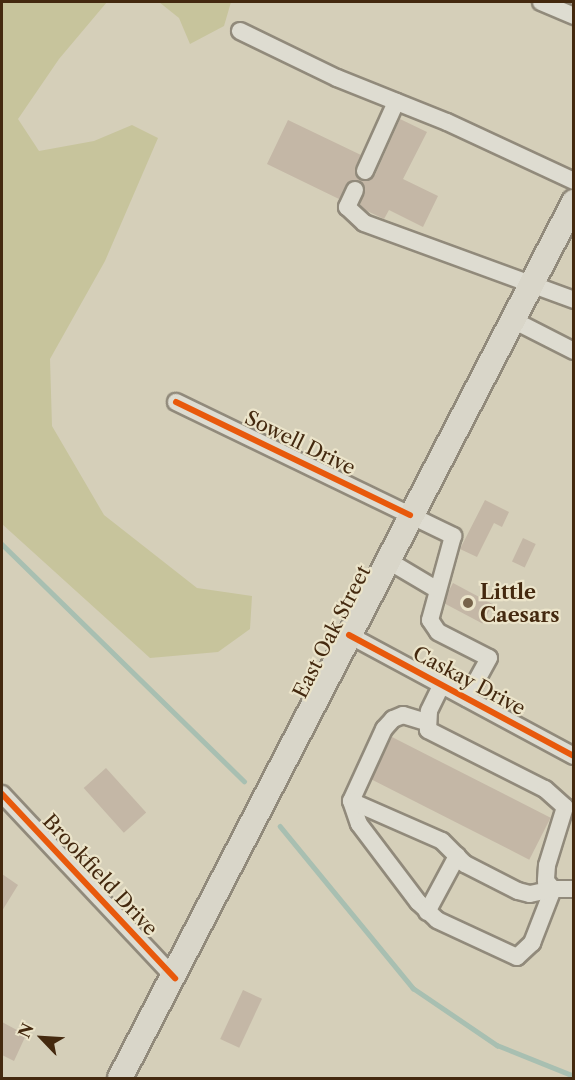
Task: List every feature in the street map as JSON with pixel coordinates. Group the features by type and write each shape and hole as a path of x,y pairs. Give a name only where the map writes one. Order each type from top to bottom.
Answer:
{"highway":[{"name":"East Oak Street","path":"120,1078 175,978 410,514 573,202"}],"street":[{"path":"540,2 573,16"},
{"path":"240,31 337,78 573,181"},
{"path":"364,171 396,102"},
{"path":"355,190 347,207 364,223 573,300"},
{"path":"513,320 573,351"},
{"name":"Sowell Drive","path":"176,402 453,536 436,589"},
{"path":"387,560 436,589 430,620 438,632 489,658 467,698"},
{"name":"Caskay Drive","path":"349,635 573,756"},
{"path":"426,722 442,684"},
{"path":"403,715 426,722 434,734 559,798 565,807 564,821 547,865 546,881 553,889 532,943 517,957 427,912 359,824 351,801 364,768 393,719 403,715"},
{"name":"Brookfield Drive","path":"2,794 175,978"},
{"path":"351,801 442,841 457,856 518,891 530,894 553,889 573,889"},
{"path":"427,912 457,856"}],"shaded area":[{"path":"2,2 107,2 59,59 18,119 39,151 94,141 132,125 158,138 105,261 50,359 52,426 104,515 197,588 252,596 250,629 218,652 150,658 2,524"},
{"path":"159,2 231,2 224,26 190,44 179,18"}],"building":[{"path":"400,119 427,132 403,179 438,196 423,227 389,210 384,219 365,210 360,205 365,189 359,180 349,182 339,199 267,164 288,120 361,155 355,173 367,181 375,175"},
{"path":"485,500 509,512 502,527 494,523 477,557 460,549"},
{"path":"523,538 536,544 525,567 512,562"},
{"name":"Little Caesars","path":"453,583 493,604 482,624 443,602"},
{"path":"392,737 551,818 529,860 371,779"},
{"path":"106,768 146,813 124,833 84,788"},
{"path":"2,874 18,885 2,911"},
{"path":"243,990 262,999 239,1048 220,1039"},
{"path":"2,1022 26,1035 14,1061 2,1055"}],"waterway":[{"path":"2,544 244,781"},
{"path":"280,826 413,988 497,1045 574,1076"}],"cycle path":[{"path":"176,402 410,515"},
{"path":"349,635 574,756"},
{"path":"2,794 175,978"}],"place":[{"name":"Little Caesars","path":"468,603"}]}
